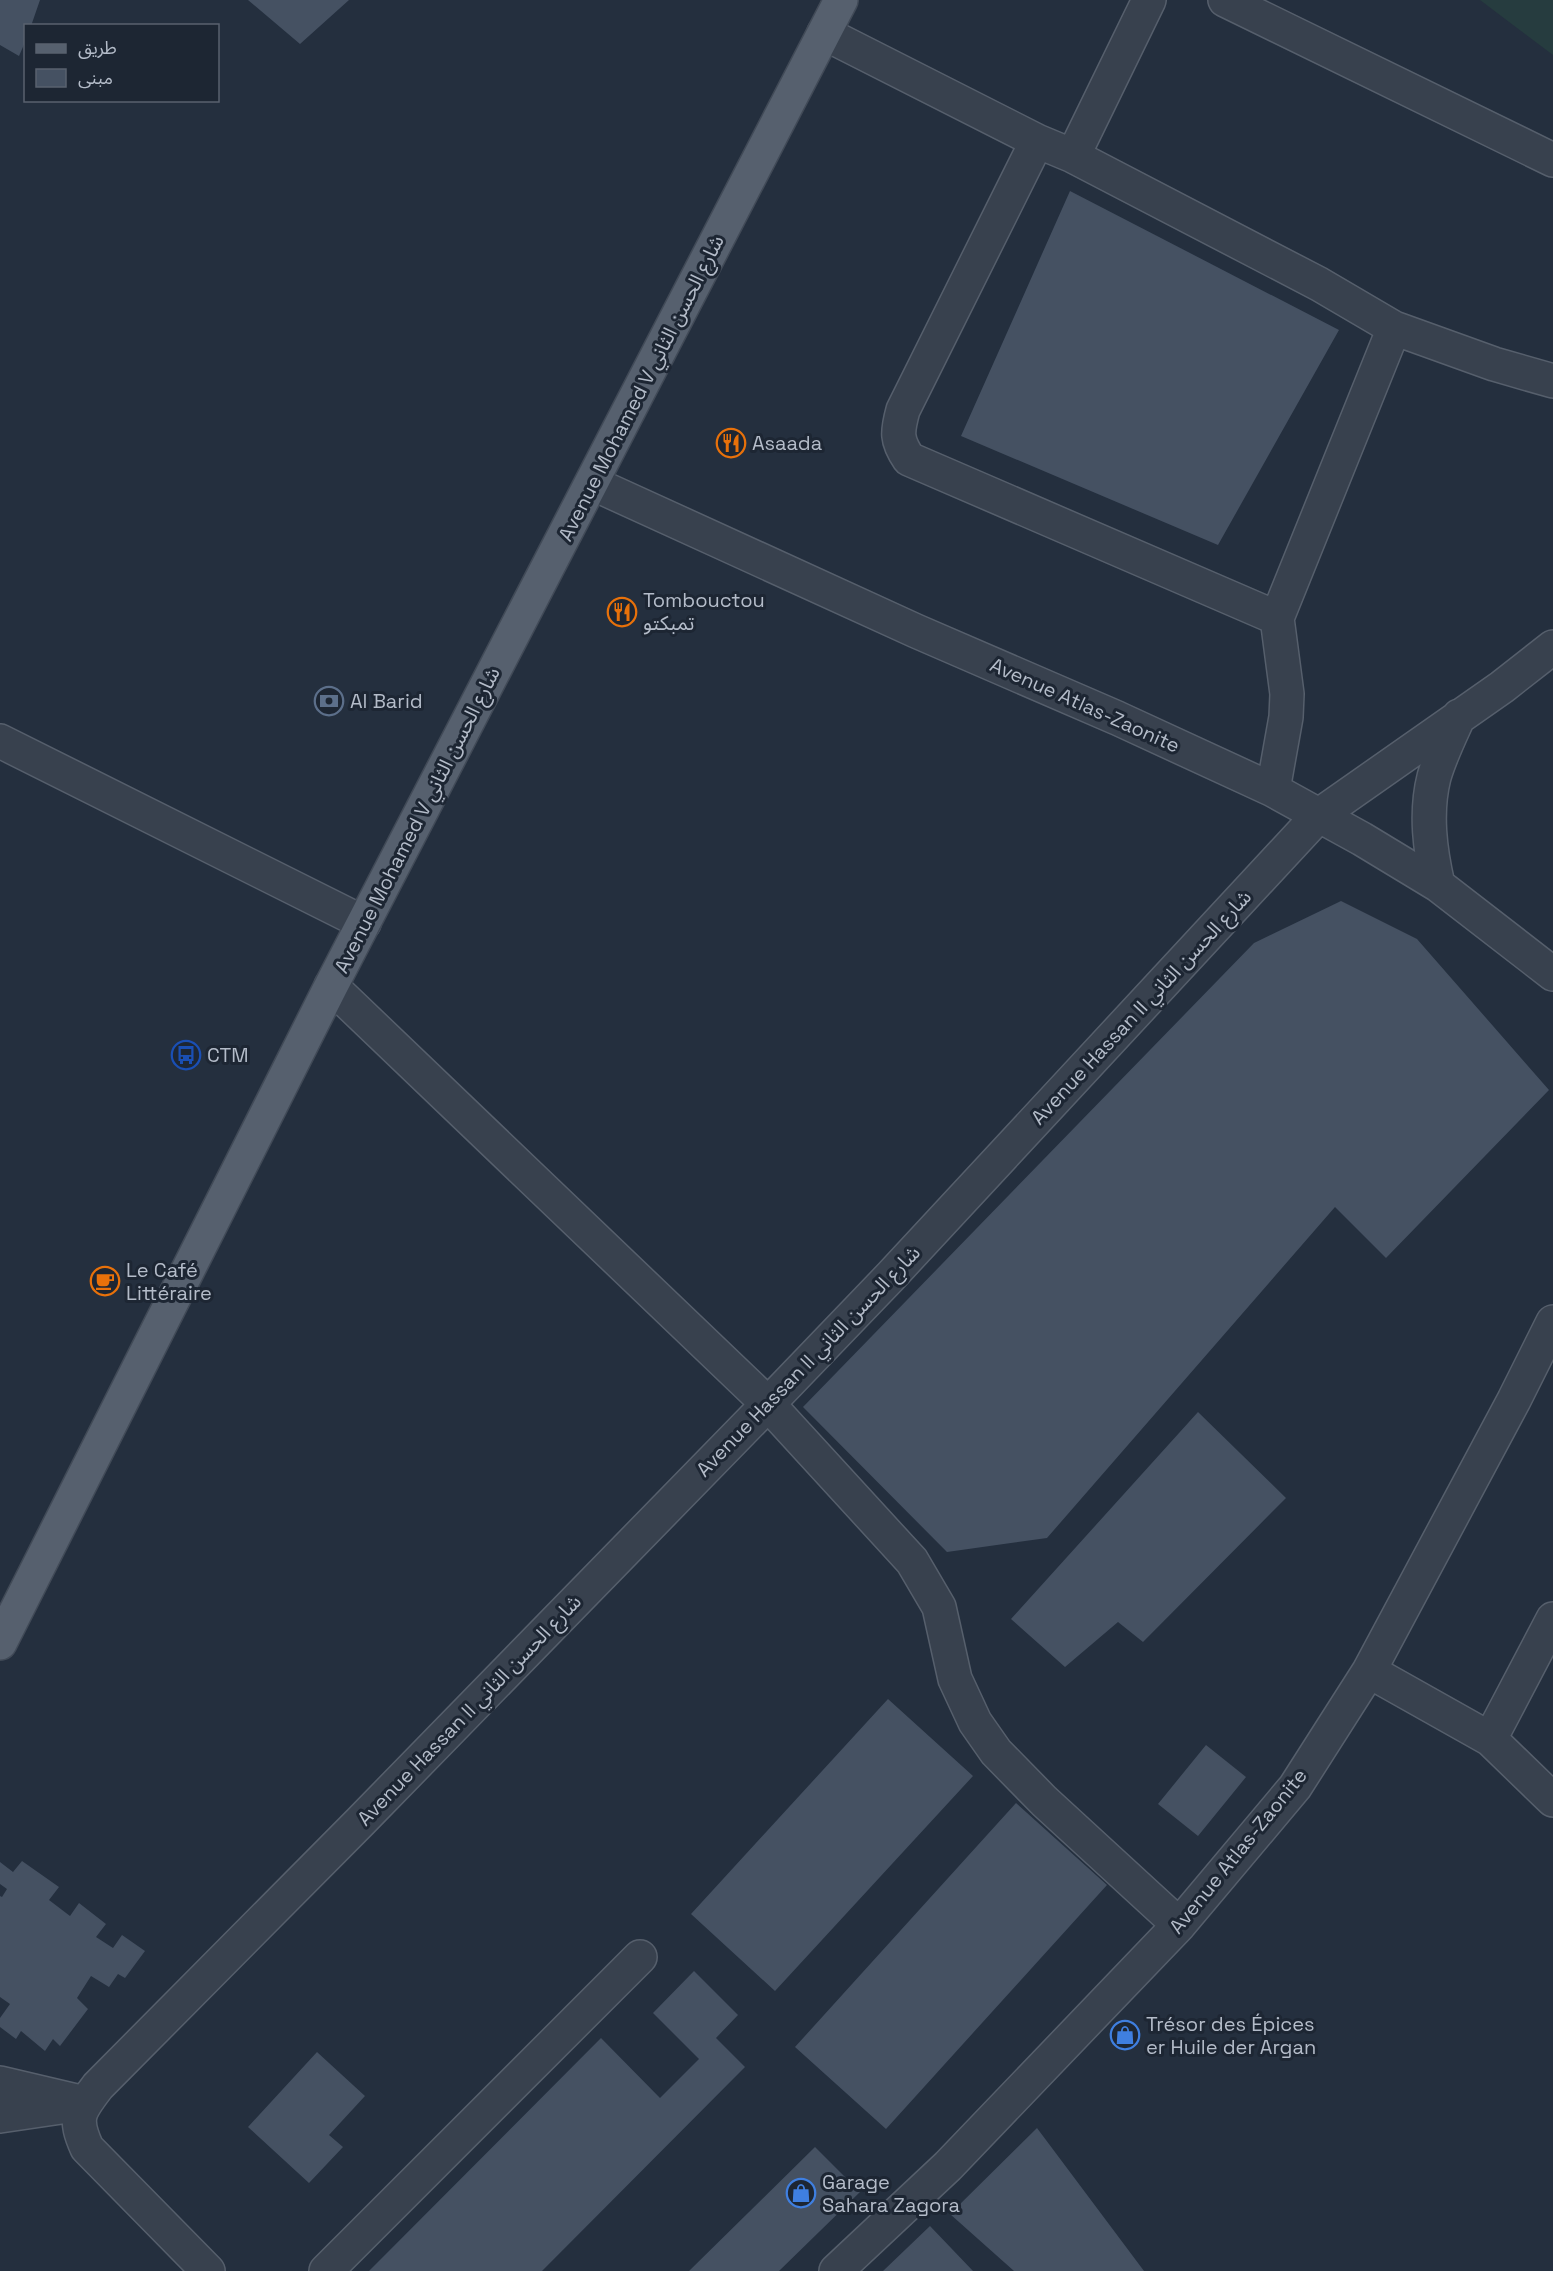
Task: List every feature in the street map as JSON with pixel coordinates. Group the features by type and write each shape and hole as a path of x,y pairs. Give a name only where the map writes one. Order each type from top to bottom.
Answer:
{"main road":[{"name":"Avenue Mohamed V شارع الحسن الثاني","path":"0,1643 331,986 841,0"}],"street":[{"path":"1072,156 1149,0"},
{"path":"1225,0 1553,160"},
{"path":"824,33 1037,141 1072,156 1319,284 1394,328 1494,364 1553,381"},
{"path":"1037,141 903,410 898,444 909,459 1277,618"},
{"path":"1273,790 1286,717 1287,694 1277,618 1394,328"},
{"name":"Avenue Atlas-Zaonite","path":"592,483 1273,790 1362,839 1438,885 1553,974"},
{"name":"Avenue Hassan II شارع الحسن الثاني","path":"85,2103 98,2086 360,1822 891,1276 1318,816 1553,647"},
{"path":"1438,885 1430,852 1430,812 1434,778 1459,716"},
{"path":"0,741 364,923"},
{"path":"331,986 768,1404 912,1561 939,1607 955,1679 975,1722 996,1752 1044,1801 1179,1925"},
{"name":"Avenue Atlas-Zaonite","path":"836,2271 948,2166 1179,1925 1295,1787 1369,1671 1515,1400 1553,1322"},
{"path":"1490,1739 1553,1619"},
{"path":"1369,1671 1490,1739 1553,1800"},
{"path":"327,2271 640,1957"},
{"path":"0,2083 85,2103"},
{"path":"0,2116 85,2103"},
{"path":"85,2103 79,2117 79,2131 87,2148 207,2271"}],"green space":[{"path":"1480,0 1553,0 1553,55"}],"building":[{"path":"0,0 40,0 32,24 24,24 24,45 19,56 0,45"},
{"path":"248,0 349,0 300,44"},
{"path":"1070,191 1339,330 1218,545 961,436"},
{"path":"1341,901 1417,939 1549,1090 1386,1258 1335,1207 1047,1538 947,1552 803,1407 1254,943"},
{"path":"1198,1412 1286,1498 1143,1642 1118,1622 1065,1667 1011,1619"},
{"path":"888,1699 973,1776 775,1991 691,1914"},
{"path":"1206,1745 1246,1777 1198,1836 1158,1804"},
{"path":"1016,1803 1107,1885 886,2129 795,2047"},
{"path":"22,1861 59,1887 49,1900 70,1916 79,1903 106,1924 96,1937 113,1948 122,1935 145,1951 125,1978 118,1974 109,1987 91,1976 77,1998 88,2009 60,2046 53,2039 45,2051 21,2031 16,2039 0,2027 0,2018 10,2004 0,1997 0,1896 2,1897 7,1889 0,1884 0,1862 13,1872"},
{"path":"694,1971 738,2015 716,2038 745,2067 542,2271 369,2271 601,2038 660,2098 699,2059 653,2013"},
{"path":"317,2052 365,2096 329,2135 343,2147 309,2183 248,2127"},
{"path":"1037,2128 1144,2271 1014,2271 950,2214"},
{"path":"815,2147 860,2192 779,2271 689,2271"},
{"path":"930,2226 973,2271 883,2271"}],"place":[{"name":"Asaada","path":"731,443"},
{"name":"Tombouctou تمبكتو","path":"622,612"},
{"name":"Al Barid","path":"329,701"},
{"name":"CTM","path":"186,1055"},
{"name":"Le Café Littéraire","path":"105,1281"},
{"name":"Trésor des Épices er Huile der Argan","path":"1125,2035"},
{"name":"Garage Sahara Zagora","path":"801,2193"}]}
